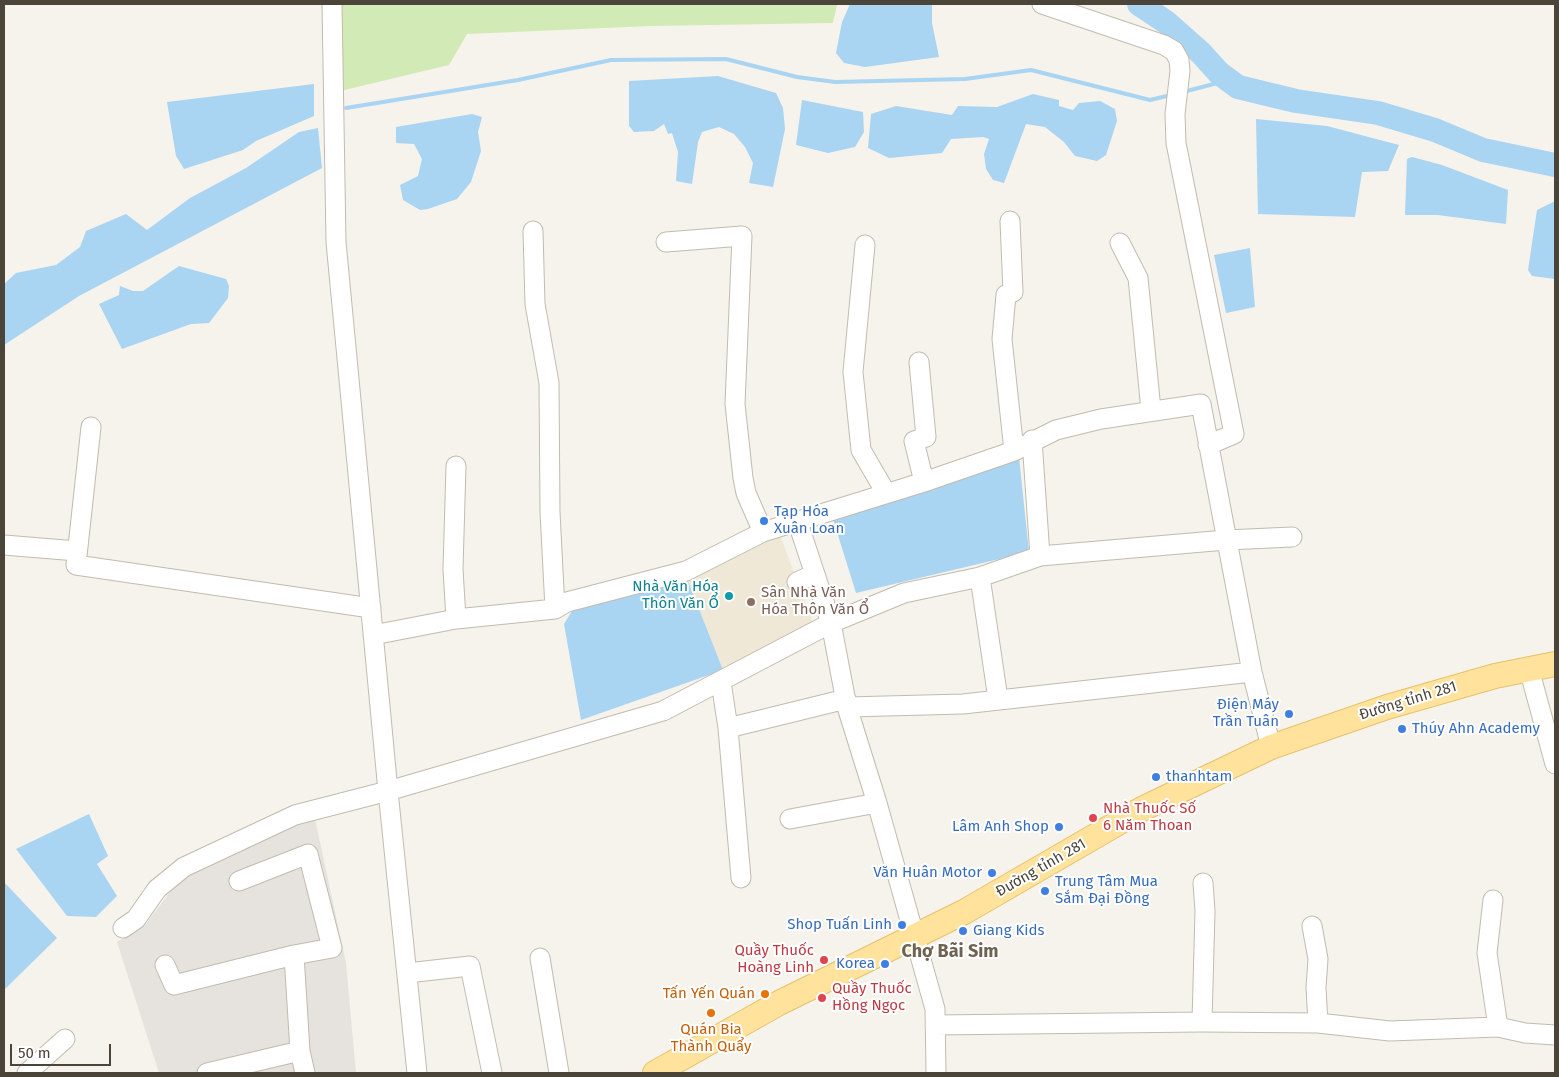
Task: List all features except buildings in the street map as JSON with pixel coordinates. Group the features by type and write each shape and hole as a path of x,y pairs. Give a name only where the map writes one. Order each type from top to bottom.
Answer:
{"main road":[{"name":"Đường tỉnh 281","path":"655,1073 779,1003 995,895 1142,809 1271,747 1387,707 1495,676 1555,664"}],"street":[{"path":"332,4 336,242 388,791 418,1073"},
{"path":"1042,4 1164,45 1174,51 1179,60 1180,70 1175,114 1176,143 1234,434 1208,445"},
{"path":"1010,221 1013,292 1006,295 1002,339 1014,451"},
{"path":"533,231 535,304 549,384 550,512 555,608"},
{"path":"666,242 742,236 735,404 742,478 746,493 763,532"},
{"path":"1120,243 1138,278 1151,410"},
{"path":"865,245 853,372 861,450 886,493"},
{"path":"919,362 926,438 914,441 924,482"},
{"path":"373,635 456,619 555,608 567,602 686,571 763,532 924,482 1014,451 1032,440 1056,430 1151,410 1201,404 1252,672 1271,747"},
{"path":"91,427 76,565 371,608"},
{"path":"1032,440 1040,556"},
{"path":"456,466 453,569 456,619"},
{"path":"797,520 831,623 847,703 916,936 935,1009 936,1073"},
{"path":"123,928 136,919 156,888 184,867 295,815 388,791 663,711 831,623 904,593 980,577 1040,556 1226,540 1292,537"},
{"path":"4,545 77,551"},
{"path":"797,582 815,574"},
{"path":"980,577 998,699"},
{"path":"1529,669 1555,764"},
{"path":"728,728 847,703 963,704 1252,672"},
{"path":"721,682 728,728 741,878"},
{"path":"790,819 877,803"},
{"path":"165,966 174,985 294,955 332,948 308,854 239,881"},
{"path":"1202,1022 1205,911 1203,882"},
{"path":"1493,900 1487,959 1498,1027"},
{"path":"1312,926 1318,959 1316,988 1318,1023"},
{"path":"294,955 300,1051 305,1073"},
{"path":"540,958 559,1073"},
{"path":"407,973 470,966 492,1073"},
{"path":"935,1024 1318,1023 1390,1031 1498,1027 1525,1033 1555,1036"},
{"path":"27,1073 65,1039"},
{"path":"207,1073 300,1051"}],"shaded area":[{"name":"Sân Nhà Văn Hóa Thôn Văn Ổ","path":"780,535 813,623 723,670 688,581"},
{"path":"314,814 346,963 356,1073 159,1073 117,942 146,924 176,884 214,861"}],"green space":[{"path":"331,4 837,4 833,23 651,26 467,34 449,65 332,93"}],"water":[{"path":"850,4 932,4 932,23 939,57 865,67 844,63 836,53 842,22"},
{"path":"718,76 776,93 783,108 785,129 773,187 749,183 753,163 745,147 734,134 719,127 702,132 698,142 692,184 676,181 678,152 672,133 668,134 664,124 654,131 634,132 629,126 629,81"},
{"path":"314,84 314,116 256,141 243,150 184,169 176,156 167,102"},
{"path":"1033,94 1059,100 1059,106 1073,110 1079,103 1100,101 1115,109 1117,121 1106,155 1097,161 1075,156 1064,142 1045,127 1026,124 1004,183 993,180 986,169 984,154 989,139 983,137 951,139 942,153 889,158 868,148 871,114 896,106 952,115 958,106 997,107"},
{"path":"802,100 863,112 864,132 855,147 828,153 796,145"},
{"path":"472,114 482,117 478,132 481,151 471,182 457,199 428,209 420,210 403,200 400,185 418,176 422,159 414,144 396,143 396,127"},
{"path":"1256,119 1327,126 1399,145 1388,171 1362,172 1355,217 1258,214"},
{"path":"318,128 322,168 79,296 4,345 4,284 16,273 56,265 80,247 86,231 126,214 147,230 190,198 246,168 299,132"},
{"path":"1412,157 1442,165 1508,190 1506,224 1438,215 1405,215 1407,159"},
{"path":"1555,201 1555,279 1532,276 1528,270 1537,210"},
{"path":"1250,248 1255,307 1226,313 1214,255"},
{"path":"179,266 226,279 229,286 228,298 209,323 191,324 122,349 99,304 119,295 120,286 133,291 143,291"},
{"path":"1019,457 1029,552 856,593 832,516"},
{"path":"688,581 723,670 581,720 564,624 572,611"},
{"path":"89,814 108,856 97,864 117,896 96,917 67,916 16,849"},
{"path":"4,882 57,938 4,990"}],"waterway":[{"path":"1139,4 1166,22 1201,53 1219,73 1238,87 1296,101 1378,113 1435,130 1483,150 1555,165"},
{"path":"346,108 518,80 611,60 726,59 797,77 835,82 965,79 1031,70 1150,100 1171,95"},
{"path":"1183,92 1229,80"}],"place":[{"name":"Tạp Hóa Xuân Loan","path":"764,521"},
{"name":"Nhà Văn Hóa Thôn Văn Ổ","path":"729,596"},
{"name":"Sân Nhà Văn Hóa Thôn Văn Ổ","path":"751,602"},
{"name":"Điện Máy Trần Tuân","path":"1289,714"},
{"name":"Thúy Ahn Academy","path":"1402,729"},
{"name":"thanhtam","path":"1156,777"},
{"name":"Nhà Thuốc Số 6 Năm Thoan","path":"1093,818"},
{"name":"Lâm Anh Shop","path":"1059,827"},
{"name":"Văn Huân Motor","path":"992,873"},
{"name":"Trung Tâm Mua Sắm Đại Đồng","path":"1045,891"},
{"name":"Shop Tuấn Linh","path":"902,925"},
{"name":"Giang Kids","path":"963,931"},
{"name":"Quầy Thuốc Hoàng Linh","path":"824,960"},
{"name":"Korea","path":"885,964"},
{"name":"Tấn Yến Quán","path":"765,994"},
{"name":"Quầy Thuốc Hồng Ngọc","path":"822,998"},
{"name":"Quán Bia Thành Quẩy","path":"711,1013"}],"district":[{"name":"Chợ Bãi Sim","path":"950,952"}]}
